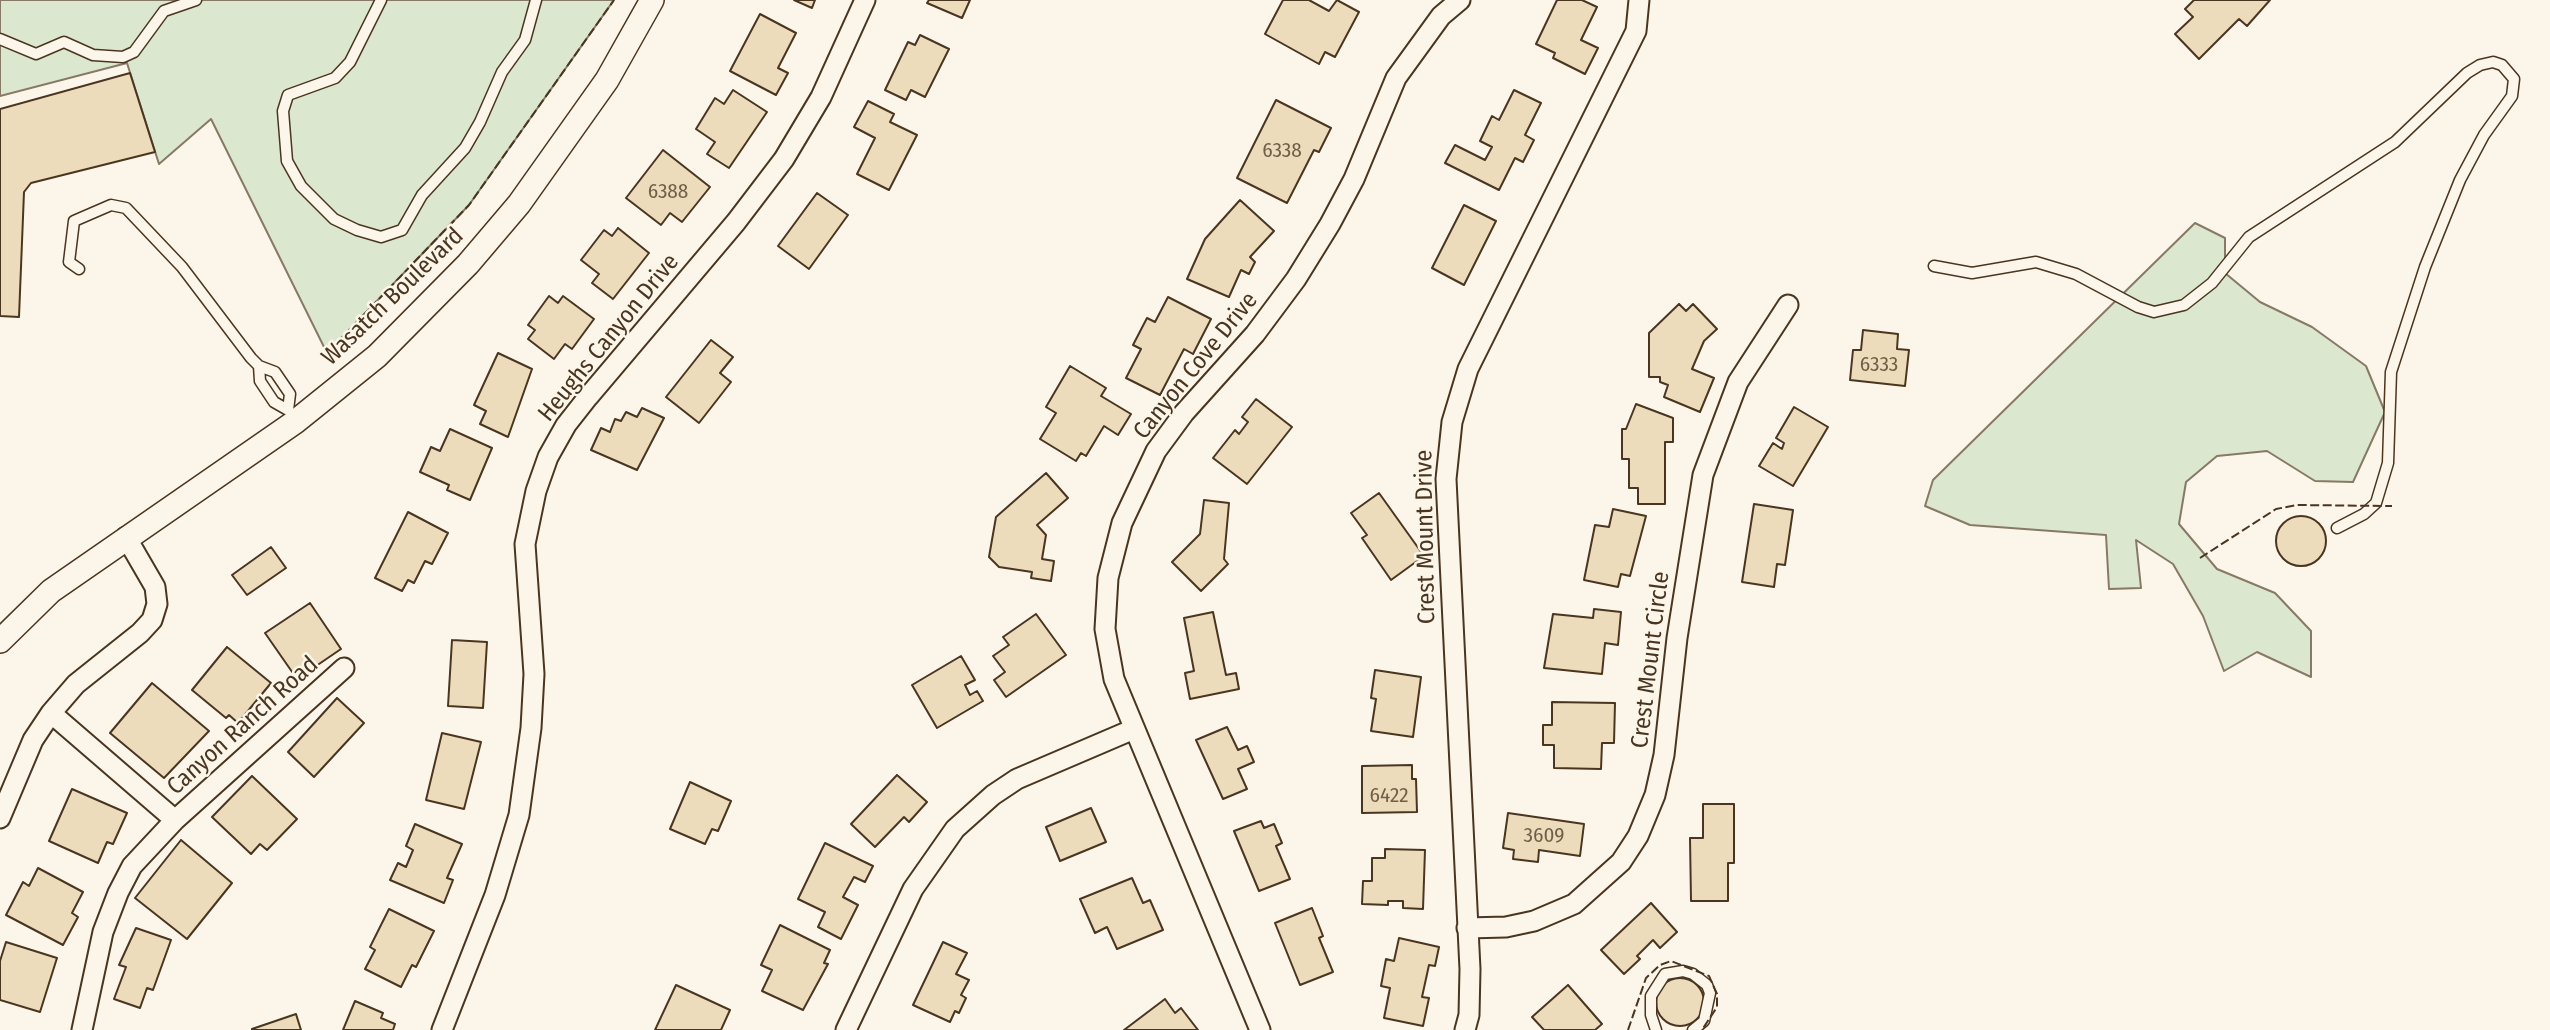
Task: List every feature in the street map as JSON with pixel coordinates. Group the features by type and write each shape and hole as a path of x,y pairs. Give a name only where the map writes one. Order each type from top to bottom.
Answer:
{"street":[{"name":"Wasatch Boulevard","path":"0,640 51,591 377,356 468,264 564,143 607,80 652,0"},
{"name":"Heughs Canyon Drive","path":"442,1030 495,895 519,815 531,728 534,674 525,544 536,491 548,457 566,425 588,397 736,222 784,159 821,97 865,0"},
{"name":"Canyon Cove Drive","path":"1260,1030 1114,679 1105,629 1108,578 1122,523 1157,451 1184,413 1255,334 1296,279 1330,225 1353,179 1396,78 1441,16 1460,0"},
{"name":"Crest Mount Drive","path":"1465,1030 1469,1015 1467,928 1446,479 1452,422 1468,369 1636,31 1639,0"},
{"name":"Crest Mount Circle","path":"1467,928 1506,927 1534,921 1574,904 1620,862 1638,836 1655,795 1664,755 1677,638 1703,475 1738,382 1788,305"},
{"path":"0,818 29,748 51,713 76,684 140,633 152,620 157,604 155,587 126,537"},
{"name":"Canyon Ranch Road","path":"82,1030 95,963 118,892 132,866 175,820 344,668"},
{"name":"Canyon Ranch Road","path":"51,713 175,820"},
{"path":"846,1030 913,888 955,829 1017,779 1133,729"}],"lane":[{"path":"0,39 36,54 64,42 93,55 123,57 134,52 164,11 196,0"},
{"path":"381,0 350,62 335,78 288,95 283,111 287,161 301,186 334,219 357,230 382,237 402,230 422,195 465,148 480,122 502,72 525,40 536,0"},
{"path":"1934,266 1972,273 2036,262 2076,274 2146,310 2163,312 2184,305 2212,283 2249,237 2395,142 2467,73 2487,64 2502,65 2514,79 2512,96 2484,135 2460,180 2425,267 2391,372 2388,463 2376,503 2364,514 2337,528"},
{"path":"79,270 69,262 74,221 111,205 126,208 182,267 259,366 275,372 290,394 291,416"},
{"path":"259,366 260,381 274,402 291,416"},
{"path":"1656,1030 1651,1015 1651,996 1665,974 1683,971 1693,974 1707,985 1710,993 1704,1021 1693,1030"}],"green space":[{"path":"0,0 614,0 469,205 327,353 211,119 159,164 127,63 0,96"},
{"path":"2195,223 2225,238 2225,273 2260,302 2312,327 2366,366 2385,412 2353,482 2315,481 2267,451 2217,456 2186,482 2179,524 2217,569 2275,593 2311,631 2311,677 2257,652 2224,671 2203,616 2173,564 2136,540 2141,588 2109,589 2106,535 1970,525 1925,506 1933,480"}],"building":[{"path":"794,0 815,0 812,8"},
{"path":"929,0 970,0 962,18 927,3"},
{"path":"1283,0 1309,0 1329,11 1337,0 1359,12 1335,57 1325,52 1319,64 1265,34"},
{"path":"1557,0 1582,0 1597,7 1581,40 1598,48 1585,74 1553,58 1555,53 1536,44"},
{"path":"2194,0 2270,0 2247,26 2239,19 2199,59 2175,34 2193,17 2185,9"},
{"path":"760,14 796,33 778,68 788,73 776,95 730,71"},
{"path":"920,35 949,49 925,97 911,90 906,100 885,90 908,42 915,45"},
{"path":"130,73 155,152 31,183 24,192 19,317 0,316 0,109"},
{"path":"733,90 767,112 729,168 707,154 715,142 696,129 715,98 724,104"},
{"path":"1514,90 1541,103 1525,135 1534,140 1523,162 1515,158 1499,190 1445,163 1455,145 1485,160 1492,147 1480,141 1492,116 1499,120"},
{"path":"1276,100 1331,128 1319,152 1314,150 1287,203 1237,178"},
{"path":"868,101 894,114 890,122 917,135 889,190 857,174 875,138 854,127"},
{"path":"663,150 710,187 682,222 670,213 661,225 626,198"},
{"path":"817,193 848,215 809,269 778,246"},
{"path":"1240,200 1274,231 1250,257 1255,262 1249,274 1241,270 1229,297 1187,279 1205,239"},
{"path":"1464,205 1496,221 1464,285 1432,268"},
{"path":"618,228 649,253 613,299 592,283 599,274 581,260 604,230 612,236"},
{"path":"549,296 558,303 563,296 594,319 572,349 565,344 554,359 528,339 535,330 528,325"},
{"path":"1168,297 1211,319 1193,354 1184,349 1160,395 1126,378 1141,349 1133,345 1147,318 1155,322"},
{"path":"1679,304 1686,311 1693,304 1717,329 1704,341 1692,369 1714,378 1700,412 1664,397 1668,385 1660,382 1660,377 1649,377 1649,333"},
{"path":"1863,330 1898,334 1897,349 1909,350 1905,386 1850,380 1853,350 1861,350"},
{"path":"711,340 733,357 720,373 731,382 699,423 666,397"},
{"path":"498,353 532,369 508,437 480,424 486,411 474,405"},
{"path":"1070,366 1106,388 1101,396 1131,414 1118,435 1104,426 1086,456 1081,453 1076,461 1040,439 1056,413 1046,407"},
{"path":"1256,399 1292,427 1247,484 1213,458 1235,430 1239,434 1248,422 1242,417"},
{"path":"1636,404 1673,418 1673,442 1665,442 1665,504 1638,504 1638,488 1629,488 1629,459 1622,459 1622,429 1626,429"},
{"path":"1794,407 1828,427 1793,486 1759,466 1773,443 1782,449 1784,443 1776,438"},
{"path":"642,408 664,418 637,470 591,450 601,428 610,432 615,419 621,421 626,412 637,417"},
{"path":"450,429 492,448 470,500 447,490 449,485 420,472 431,447 440,451"},
{"path":"1046,473 1068,498 1037,525 1046,535 1042,559 1054,561 1051,581 1031,578 1032,572 999,567 989,557 996,517"},
{"path":"1379,493 1424,556 1391,580 1362,538 1367,535 1351,513"},
{"path":"1204,500 1229,503 1224,559 1228,564 1201,591 1172,562 1200,534"},
{"path":"1754,504 1793,510 1785,565 1777,564 1774,587 1742,582"},
{"path":"1613,509 1646,516 1630,576 1621,574 1618,587 1584,580 1595,525 1609,527"},
{"path":"408,512 448,533 432,564 425,561 414,583 408,580 402,591 375,578"},
{"path":"2291,517 2311,517 2325,531 2325,551 2311,565 2291,565 2277,551 2277,531"},
{"path":"271,547 286,568 247,595 232,575"},
{"path":"310,603 341,649 297,679 265,633"},
{"path":"1594,609 1621,612 1618,645 1605,643 1602,674 1544,668 1553,614 1593,618"},
{"path":"1213,612 1226,675 1236,673 1239,689 1190,699 1185,673 1194,671 1184,618"},
{"path":"1036,614 1066,655 1006,697 994,680 1005,672 993,656 1009,645 1003,637"},
{"path":"452,640 487,642 483,708 448,706"},
{"path":"227,647 271,683 238,723 229,715 226,718 192,690"},
{"path":"961,656 975,680 965,685 970,695 977,691 983,701 937,728 912,685"},
{"path":"1375,670 1421,677 1413,737 1371,731 1376,699 1371,698"},
{"path":"152,683 209,731 164,778 110,733"},
{"path":"337,698 364,723 314,777 288,752"},
{"path":"1552,702 1615,703 1614,743 1602,743 1601,769 1554,768 1554,745 1543,745 1543,725 1552,725"},
{"path":"1227,727 1238,750 1247,746 1254,762 1238,769 1247,789 1223,799 1196,740"},
{"path":"442,733 481,742 464,809 426,800"},
{"path":"1412,765 1412,779 1416,779 1417,812 1362,813 1362,766"},
{"path":"897,775 927,802 909,822 904,817 875,847 851,824"},
{"path":"252,776 297,819 267,850 260,844 251,854 212,817"},
{"path":"690,782 731,801 718,831 712,829 705,844 670,829"},
{"path":"72,789 127,813 113,844 107,842 98,863 49,841"},
{"path":"1703,804 1734,804 1734,863 1728,863 1728,901 1691,901 1690,838 1703,838"},
{"path":"1091,808 1106,842 1060,861 1046,827"},
{"path":"1508,813 1584,824 1580,856 1539,850 1538,862 1513,859 1514,850 1503,848"},
{"path":"1261,821 1264,828 1274,824 1282,843 1276,846 1290,879 1259,891 1234,831"},
{"path":"415,824 462,844 447,878 453,880 444,903 390,880 398,863 406,867 413,850 406,846"},
{"path":"181,840 232,883 187,939 135,898"},
{"path":"825,843 873,866 865,882 854,877 843,897 858,905 841,939 818,927 825,912 798,899"},
{"path":"1385,849 1425,850 1423,909 1403,908 1403,901 1388,901 1388,905 1362,904 1363,881 1372,881 1372,858 1385,858"},
{"path":"38,868 83,892 72,913 78,917 63,945 6,915 23,882 29,886"},
{"path":"1132,878 1143,903 1150,900 1163,930 1117,949 1107,927 1095,933 1080,899"},
{"path":"1651,903 1677,932 1660,948 1653,940 1637,956 1640,959 1624,974 1601,950"},
{"path":"1312,908 1323,936 1319,938 1333,972 1300,985 1275,923"},
{"path":"389,909 434,931 416,967 412,965 401,987 365,969 375,950 370,947"},
{"path":"780,925 830,950 824,963 828,964 803,1010 762,991 772,970 761,965"},
{"path":"136,928 171,940 153,990 147,988 140,1008 114,999 126,967 119,965"},
{"path":"1399,938 1439,947 1435,966 1429,965 1422,997 1429,998 1423,1026 1384,1018 1390,988 1381,986 1386,959 1394,961"},
{"path":"6,942 57,958 40,1012 0,1000 0,961"},
{"path":"943,942 967,953 956,974 969,980 961,995 966,998 959,1013 955,1011 950,1022 913,1005"},
{"path":"1680,978 1697,985 1704,1002 1697,1019 1680,1026 1663,1019 1656,1002 1663,985"},
{"path":"676,985 730,1010 721,1030 655,1030"},
{"path":"1568,985 1602,1024 1595,1030 1544,1030 1532,1017"},
{"path":"1165,999 1175,1013 1181,1008 1198,1030 1124,1030"},
{"path":"355,1001 383,1013 381,1018 395,1024 393,1030 343,1030"},
{"path":"296,1014 301,1030 252,1030 252,1029"}],"fence":[{"path":"327,353 469,205 614,0"},
{"path":"2200,558 2276,509 2297,505 2392,506"},
{"path":"1628,1030 1646,978 1660,965 1671,961 1709,976 1717,994 1717,1007 1702,1030"}]}
